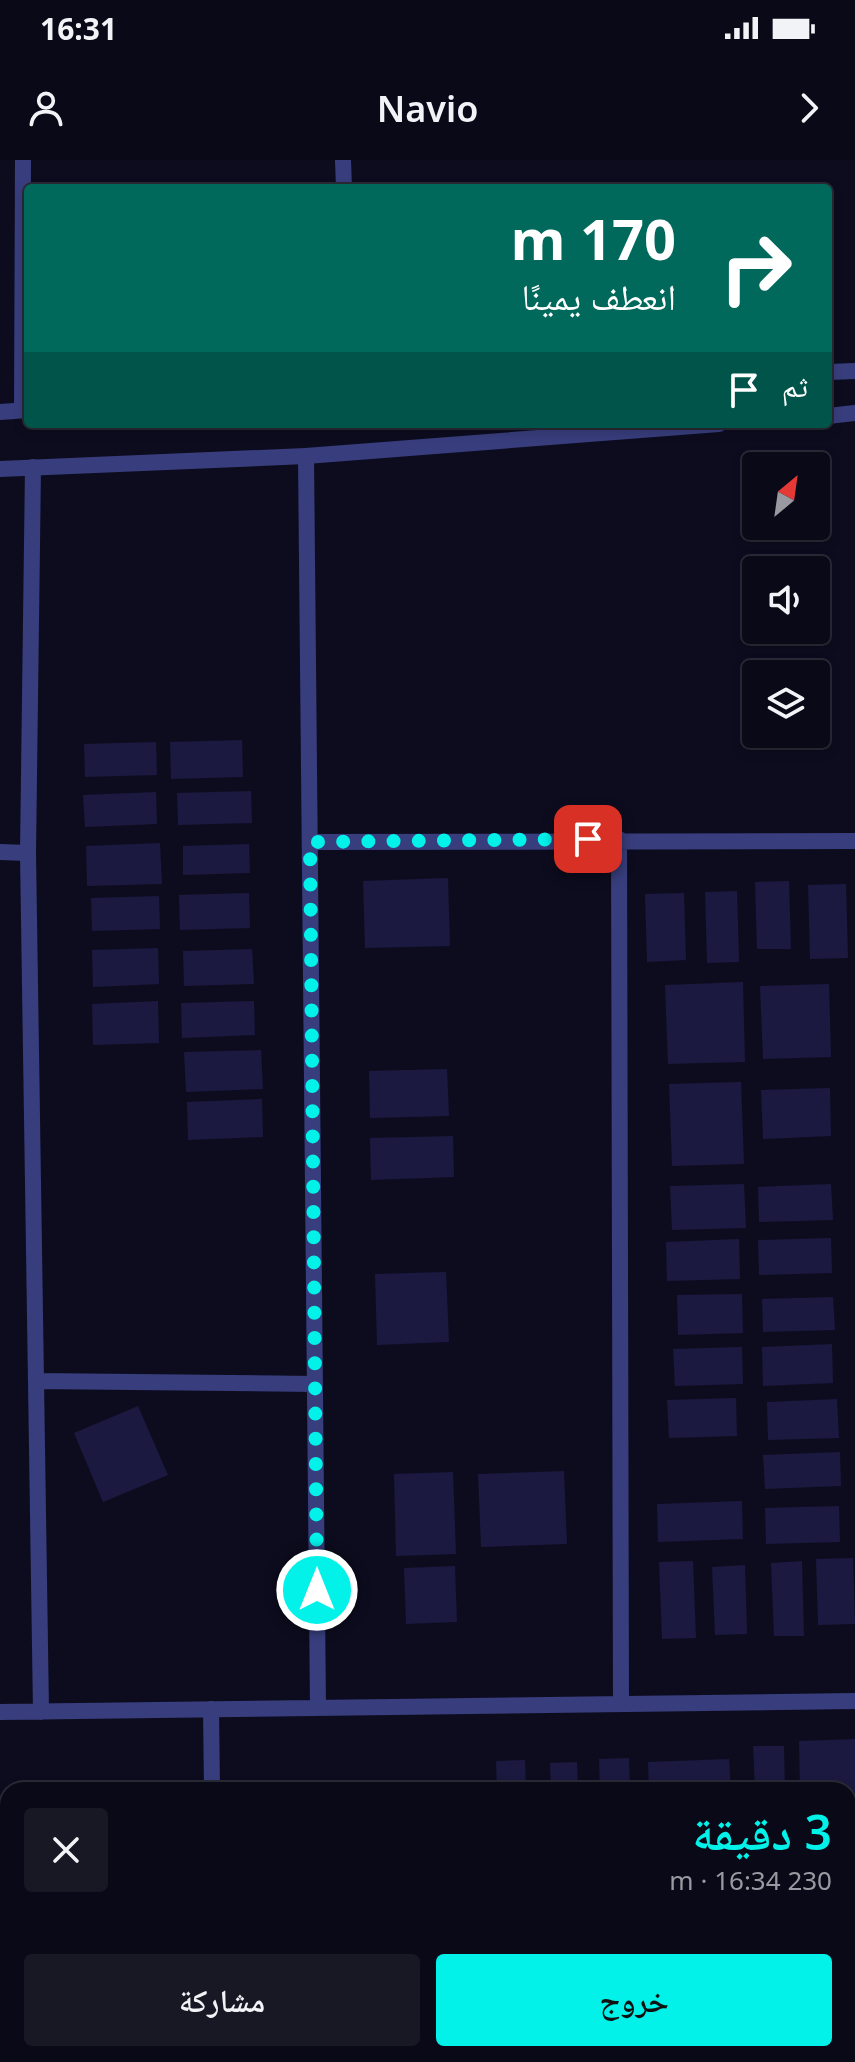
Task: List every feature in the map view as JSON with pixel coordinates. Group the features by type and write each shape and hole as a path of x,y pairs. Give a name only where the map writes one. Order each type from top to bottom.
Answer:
{"street":[{"path":"23,160 24,285"},
{"path":"343,160 344,184"},
{"path":"832,372 855,371"},
{"path":"0,412 24,410"},
{"path":"832,416 855,413"},
{"path":"0,469 306,456 667,428"},
{"path":"306,456 318,1708"},
{"path":"33,467 28,853 41,1712"},
{"path":"310,842 619,839 855,841"},
{"path":"619,839 621,1704"},
{"path":"0,852 28,853"},
{"path":"36,1381 315,1384"},
{"path":"0,1712 855,1701"},
{"path":"211,1709 212,1782"}],"building":[{"path":"242,740 243,777 171,779 170,742"},
{"path":"156,742 157,775 85,777 84,744"},
{"path":"251,791 252,823 178,825 177,793"},
{"path":"156,792 157,824 85,827 83,795"},
{"path":"160,843 162,884 87,886 86,846"},
{"path":"249,844 250,873 183,875 183,846"},
{"path":"448,878 450,946 365,948 363,881"},
{"path":"789,881 791,949 757,949 755,882"},
{"path":"846,884 848,958 810,959 808,885"},
{"path":"737,891 739,962 707,963 705,892"},
{"path":"249,893 250,928 180,930 179,895"},
{"path":"684,893 686,960 647,962 645,894"},
{"path":"159,896 160,929 92,931 91,898"},
{"path":"158,948 159,984 93,987 92,950"},
{"path":"252,949 254,984 184,986 183,951"},
{"path":"743,982 745,1062 668,1064 665,985"},
{"path":"829,984 831,1057 763,1059 760,986"},
{"path":"158,1001 159,1043 93,1045 92,1004"},
{"path":"254,1001 255,1035 182,1038 181,1003"},
{"path":"261,1050 263,1089 186,1092 184,1052"},
{"path":"447,1069 449,1116 370,1118 369,1071"},
{"path":"741,1082 744,1164 672,1166 669,1084"},
{"path":"830,1088 831,1136 763,1139 761,1090"},
{"path":"262,1099 263,1137 188,1140 187,1102"},
{"path":"453,1136 454,1177 371,1180 370,1138"},
{"path":"744,1184 746,1228 672,1230 670,1186"},
{"path":"831,1184 833,1220 759,1222 758,1187"},
{"path":"831,1238 832,1273 759,1275 758,1240"},
{"path":"739,1239 740,1279 667,1281 666,1242"},
{"path":"446,1272 449,1342 377,1345 375,1274"},
{"path":"742,1294 743,1333 678,1335 677,1295"},
{"path":"833,1297 835,1330 763,1332 762,1299"},
{"path":"832,1344 833,1383 763,1386 762,1347"},
{"path":"742,1347 743,1384 675,1386 673,1349"},
{"path":"736,1398 737,1436 669,1438 667,1400"},
{"path":"837,1399 839,1438 768,1440 767,1402"},
{"path":"138,1406 168,1475 103,1502 74,1433"},
{"path":"840,1452 841,1486 765,1489 763,1455"},
{"path":"564,1471 567,1544 481,1547 478,1474"},
{"path":"453,1472 456,1554 396,1556 394,1474"},
{"path":"742,1501 743,1539 658,1542 657,1504"},
{"path":"839,1506 840,1542 766,1544 765,1508"},
{"path":"853,1558 855,1624 818,1625 816,1559"},
{"path":"693,1561 696,1638 662,1639 659,1562"},
{"path":"802,1561 804,1636 774,1636 771,1563"},
{"path":"745,1565 747,1634 715,1635 712,1567"},
{"path":"455,1566 457,1622 406,1624 404,1568"},
{"path":"855,1739 855,1782 800,1782 799,1741"},
{"path":"753,1746 784,1746 785,1782 755,1782"},
{"path":"629,1758 630,1782 600,1782 599,1759"},
{"path":"729,1759 730,1782 649,1782 648,1762"},
{"path":"525,1760 526,1782 497,1782 496,1761"},
{"path":"577,1762 578,1782 551,1782 550,1763"}],"route":[{"path":"317,1590 310,842 588,839"}]}
